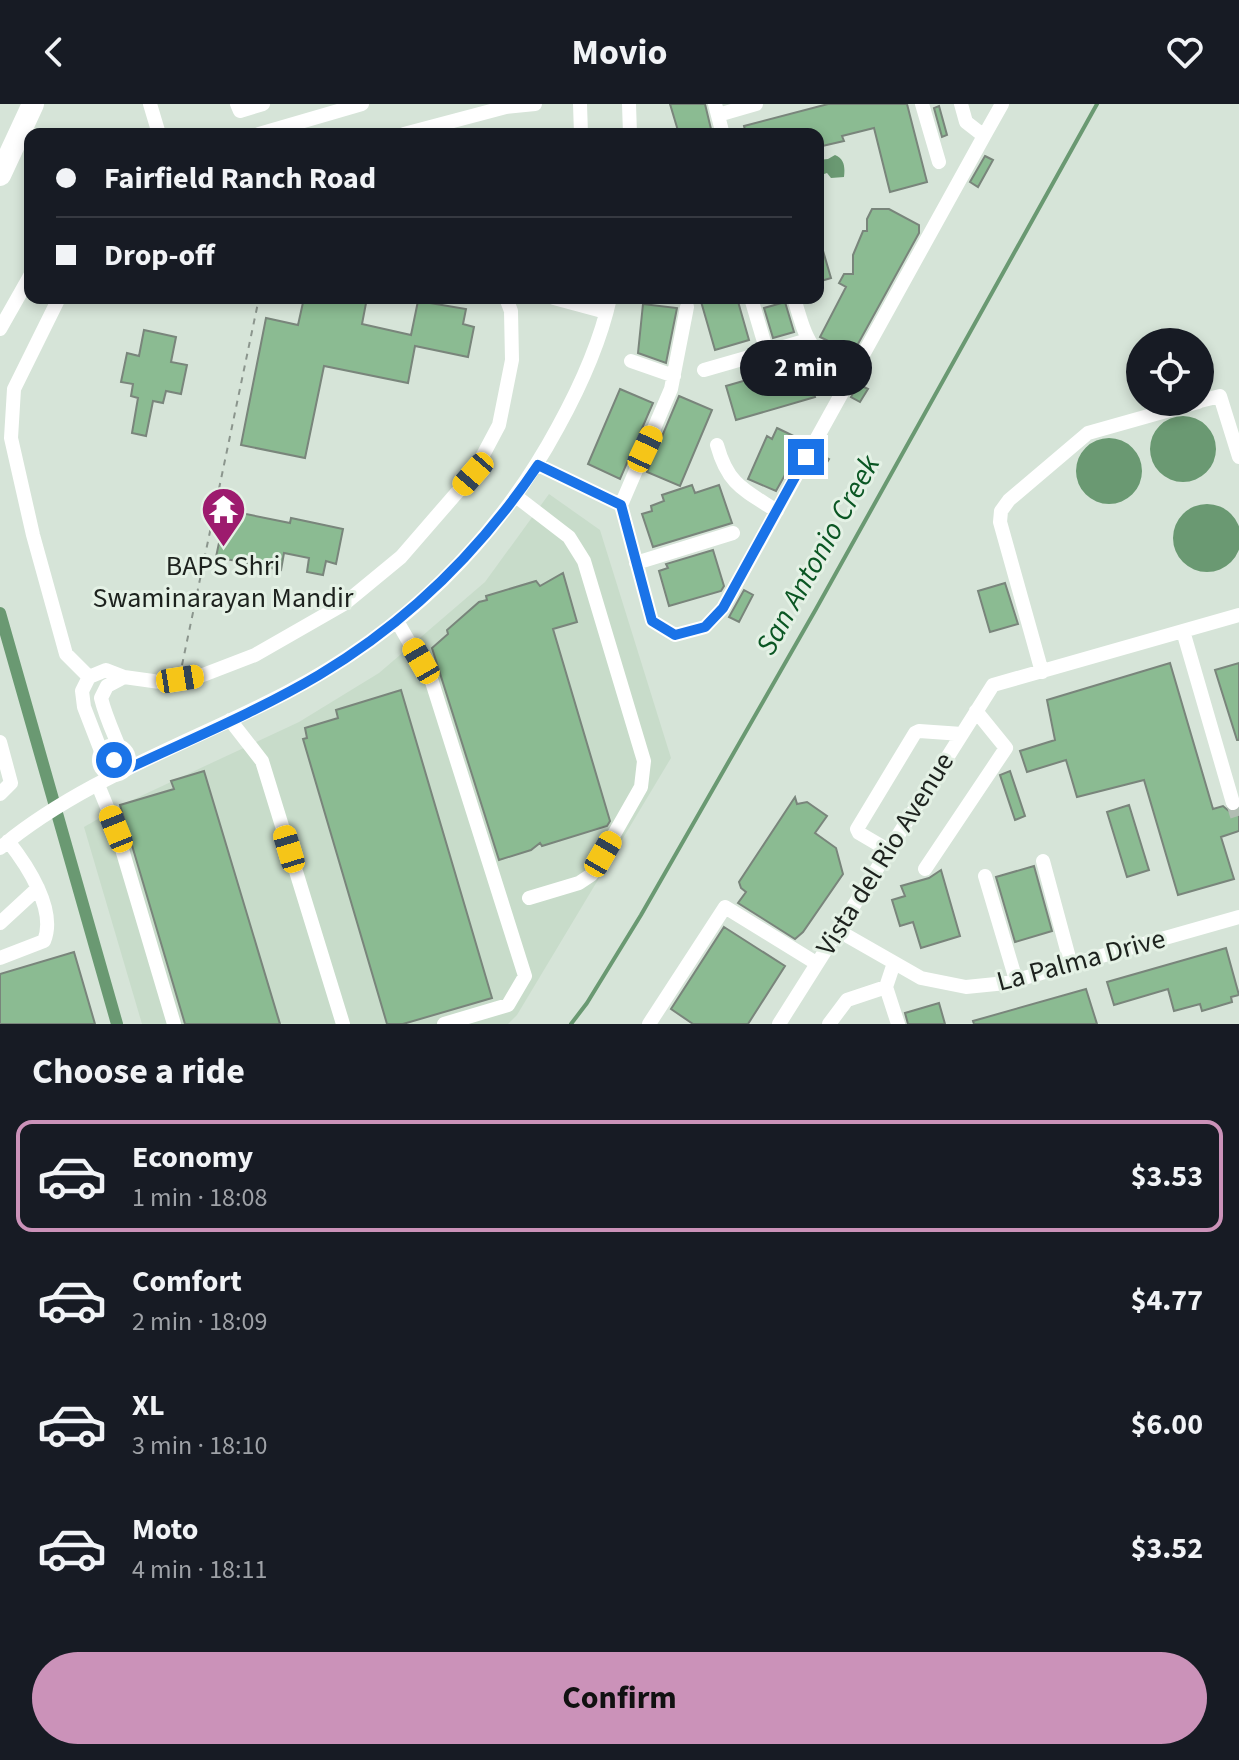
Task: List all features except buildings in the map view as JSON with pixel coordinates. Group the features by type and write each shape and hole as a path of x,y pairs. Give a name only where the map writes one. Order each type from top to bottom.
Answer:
{"highway":[{"path":"0,175 33,104"}],"street":[{"path":"150,104 157,128"},
{"path":"238,108 263,104"},
{"path":"280,128 362,104"},
{"path":"427,128 506,107 535,104"},
{"path":"580,104 581,128"},
{"path":"629,104 630,128"},
{"path":"716,110 756,104"},
{"path":"922,104 939,162"},
{"path":"961,104 966,122 984,136"},
{"path":"687,307 674,376 658,422 621,505 652,621 675,635 705,627 723,608 1002,104"},
{"path":"0,329 24,287"},
{"path":"56,304 14,389 11,438 33,535 66,654 89,677"},
{"path":"127,769 101,751 84,707 82,691 89,677 106,670 124,677 160,682 203,675 255,655 344,604 401,557 473,474 499,425 512,360 508,304"},
{"path":"753,304 767,352"},
{"path":"796,304 808,340 820,357 849,376"},
{"path":"0,958 44,941 49,930 38,888 28,866 4,845 28,827 127,769 320,675 397,621 454,571 517,497 538,465 586,369 608,305"},
{"path":"704,370 808,340"},
{"path":"631,361 674,376"},
{"path":"1214,398 1220,396 1239,457"},
{"path":"1149,416 1088,433 1029,482 1001,511 1000,522 1042,672 1239,615"},
{"path":"717,445 726,474 777,511"},
{"path":"538,465 621,505"},
{"path":"517,497 569,537 584,561 644,761 641,787 591,875 579,883 529,898"},
{"path":"636,563 733,533"},
{"path":"397,621 432,682 525,976 508,1005 444,1024"},
{"path":"1183,631 1233,803"},
{"name":"Vista del Rio Avenue","path":"779,1024 993,685 1042,672"},
{"path":"124,677 107,686 101,698 127,769"},
{"path":"925,869 1006,748 976,711"},
{"path":"230,720 262,761 343,1024"},
{"path":"888,850 857,829 915,733 962,734"},
{"path":"0,742 11,783 0,794"},
{"path":"98,785 116,829 174,1024"},
{"path":"1043,861 1071,965"},
{"path":"985,876 1016,980"},
{"path":"0,923 38,888"},
{"path":"649,1024 725,907 816,963"},
{"name":"La Palma Drive","path":"837,930 921,978 966,987 1016,980 1239,917"},
{"path":"894,963 886,987 898,1024"},
{"path":"829,1024 847,1000 886,987"}],"path":[{"path":"180,679 258,304"}],"shaded area":[{"path":"835,155 843,161 844,177 831,178 824,174 824,159"},
{"path":"1170,418 1196,418 1214,436 1214,462 1196,480 1170,480 1152,462 1152,436"},
{"path":"1109,438 1132,448 1142,471 1132,494 1109,504 1086,494 1076,471 1086,448"},
{"path":"549,494 600,530 671,758 517,1015 508,1024 142,1024 84,827 126,803 299,722 379,673 485,582"},
{"path":"1207,504 1220,507 1231,514 1238,525 1238,551 1231,562 1220,569 1207,572 1194,569 1183,562 1176,551 1173,538 1176,525 1183,514 1194,507"}],"waterway":[{"name":"San Antonio Creek","path":"571,1024 641,915 816,609 1097,104"},
{"path":"0,613 117,1024"}],"tunnel":[{"path":"1233,803 1239,822"}],"place":[{"name":"BAPS Shri Swaminarayan Mandir","path":"223,548"}],"route":[{"path":"114,760 127,769 285,694 374,639 433,591 478,546 538,465 621,505 652,621 675,635 705,627 723,608 806,457"}]}
